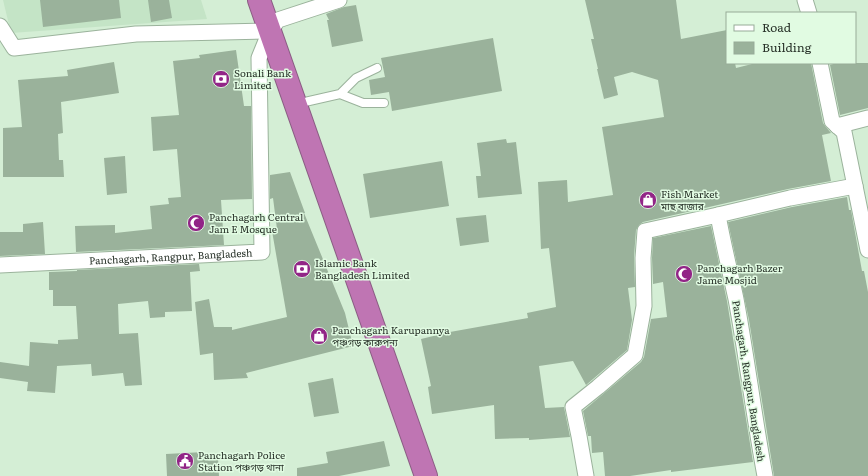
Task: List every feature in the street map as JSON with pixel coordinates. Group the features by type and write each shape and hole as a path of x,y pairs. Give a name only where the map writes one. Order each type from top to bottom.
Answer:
{"highway":[{"path":"259,0 426,476"}],"street":[{"name":"Panchagarh, Rangpur, Bangladesh","path":"0,265 262,252 259,58 270,31 278,20 339,0"},
{"path":"805,0 809,12"},
{"path":"0,26 14,48 136,34 270,31"},
{"path":"820,64 832,121 844,132 868,250"},
{"path":"837,126 868,118"},
{"path":"586,476 573,407 635,355 644,306 643,258 645,231 790,198 855,186"},
{"name":"Panchagarh, Rangpur, Bangladesh","path":"718,215 735,297 765,476"}],"lane":[{"path":"296,104 340,94 356,78 377,68"},
{"path":"340,94 363,103 384,103"}],"shaded area":[{"path":"3,0 201,0 207,19 11,33"}],"building":[{"path":"40,0 119,0 121,18 43,27"},
{"path":"148,0 169,0 172,18 151,22"},
{"path":"585,0 676,0 681,39 726,30 726,64 735,64 736,68 752,64 811,64 823,123 831,133 822,135 831,181 788,189 643,222 639,225 636,230 634,257 635,287 628,288 632,320 627,350 586,385 573,361 539,366 545,408 564,407 570,437 529,440 529,438 495,439 494,405 432,414 428,387 431,386 421,339 450,332 528,318 527,313 556,307 549,248 541,249 538,182 567,180 568,202 613,195 602,127 664,117 658,80 632,72 614,77 618,95 604,99 591,39 594,39"},
{"path":"356,5 363,41 332,47 327,20 329,20 326,14 344,7"},
{"path":"493,38 502,91 392,111 389,92 371,95 369,80 385,77 381,58"},
{"path":"236,50 244,106 251,106 252,199 221,200 224,245 76,252 75,226 115,225 115,233 152,229 150,206 169,204 168,198 181,197 177,149 153,151 151,117 179,115 173,61 200,58 199,55"},
{"path":"114,62 119,93 61,102 63,133 58,134 59,160 63,160 64,177 3,177 3,128 22,127 18,80 68,76 67,70"},
{"path":"868,63 868,108 840,115 830,65"},
{"path":"506,139 507,143 516,142 522,194 478,198 476,176 481,176 477,143"},
{"path":"125,156 127,193 107,195 104,158"},
{"path":"442,161 449,206 370,218 363,174"},
{"path":"290,172 304,213 345,313 353,346 246,373 248,378 214,380 213,353 200,355 195,302 209,299 214,327 232,327 232,330 287,317 272,231 277,229 273,198 270,199 270,175"},
{"path":"847,197 849,210 851,210 862,271 864,271 868,292 868,476 774,476 749,320 728,222 792,207"},
{"path":"486,215 489,242 460,246 456,218"},
{"path":"43,222 45,254 0,256 0,232 23,232 23,224"},
{"path":"711,226 727,301 753,462 671,472 671,470 630,476 605,476 603,452 592,453 591,436 588,436 583,411 641,362 644,357 651,319 667,317 663,282 653,284 653,238"},
{"path":"199,264 200,271 190,272 192,311 165,312 165,317 150,318 148,301 118,304 119,334 138,333 142,385 125,386 123,373 92,376 91,364 57,366 55,393 27,391 28,382 0,378 0,362 29,366 30,342 58,344 58,340 78,339 76,306 53,306 53,290 49,290 49,272"},
{"path":"333,378 339,413 314,417 308,383"},
{"path":"384,441 390,466 339,476 297,476 297,468 328,463 326,452"},
{"name":"Panchagarh Police Station পঞ্চগড় থানা","path":"204,452 204,458 218,457 219,476 167,476 166,454"}],"place":[{"name":"Sonali Bank Limited","path":"221,79"},
{"name":"Fish Market মাছ বাজার","path":"648,200"},
{"name":"Panchagarh Central Jam E Mosque","path":"196,223"},
{"name":"Islamic Bank Bangladesh Limited","path":"302,269"},
{"name":"Panchagarh Bazer Jame Mosjid","path":"684,274"},
{"name":"Panchagarh Karupannya পঞ্চগড় কারুপন্য","path":"319,336"},
{"name":"Panchagarh Police Station পঞ্চগড় থানা","path":"185,461"}]}
